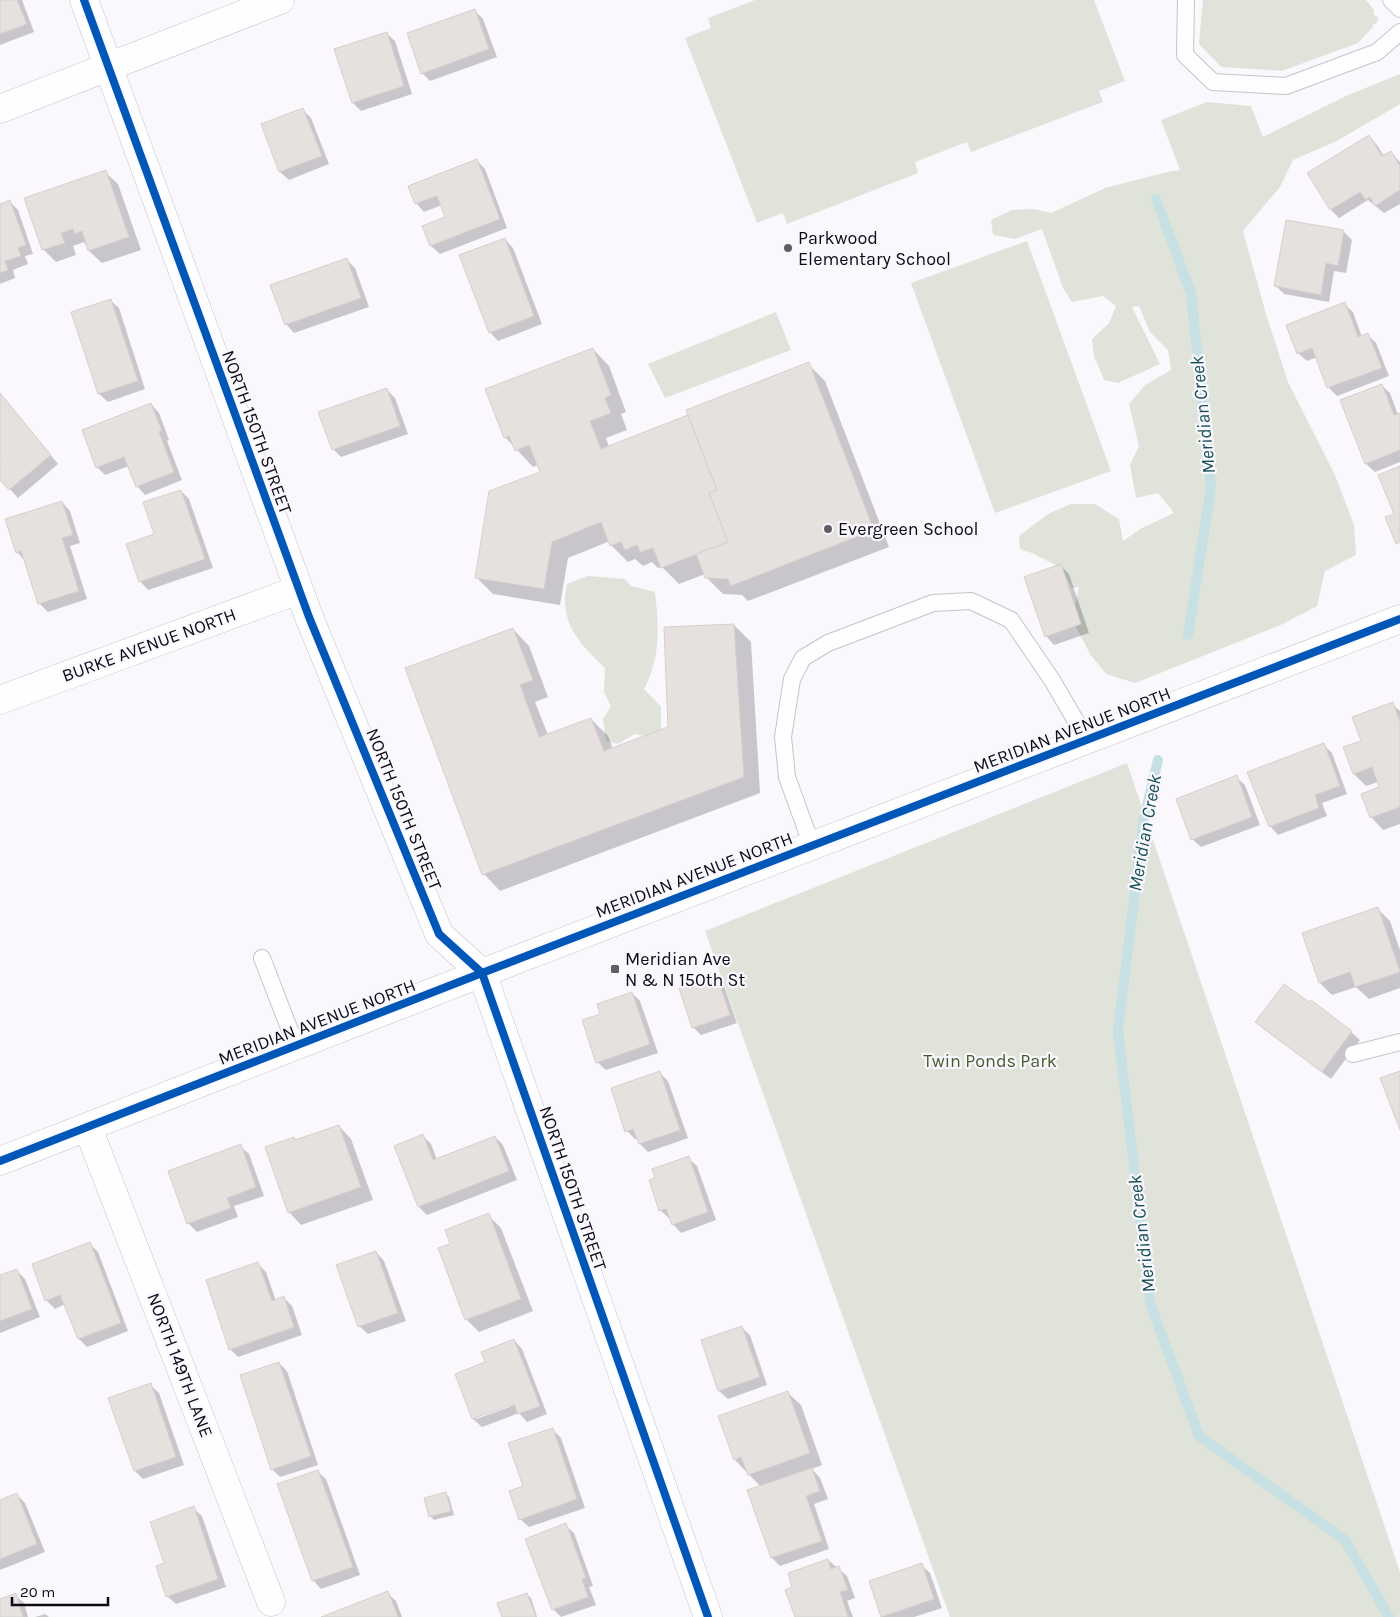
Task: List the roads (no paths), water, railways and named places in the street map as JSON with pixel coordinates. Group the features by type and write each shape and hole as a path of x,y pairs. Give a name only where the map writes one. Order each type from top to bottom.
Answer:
{"street":[{"name":"NORTH 150TH STREET","path":"84,0 298,590 439,934 482,973 708,1617"},
{"path":"0,110 280,0"},
{"name":"BURKE AVENUE NORTH","path":"0,700 298,590"},
{"name":"MERIDIAN AVENUE NORTH","path":"0,1161 1400,619"},
{"name":"NORTH 149TH LANE","path":"88,1128 271,1602"}],"lane":[{"path":"1186,0 1185,55 1212,82 1286,86 1376,52 1400,32"},
{"path":"1391,0 1400,9"},
{"path":"812,846 787,777 783,737 792,679 803,658 828,643 933,603 971,601 1011,620 1052,680 1087,740"},
{"path":"262,958 296,1046"},
{"path":"1353,1054 1400,1042"}],"waterway":[{"name":"Meridian Creek","path":"1156,199 1191,293 1211,487 1188,635"},
{"name":"Meridian Creek","path":"1158,760 1144,818 1118,1031 1150,1303 1199,1436 1345,1540 1389,1617"}],"place":[{"name":"Parkwood Elementary School","path":"788,248"},
{"name":"Evergreen School","path":"828,529"},
{"name":"Meridian Ave N & N 150th St","path":"615,969"}],"park label":[{"name":"Twin Ponds Park","path":"990,1061"}]}
